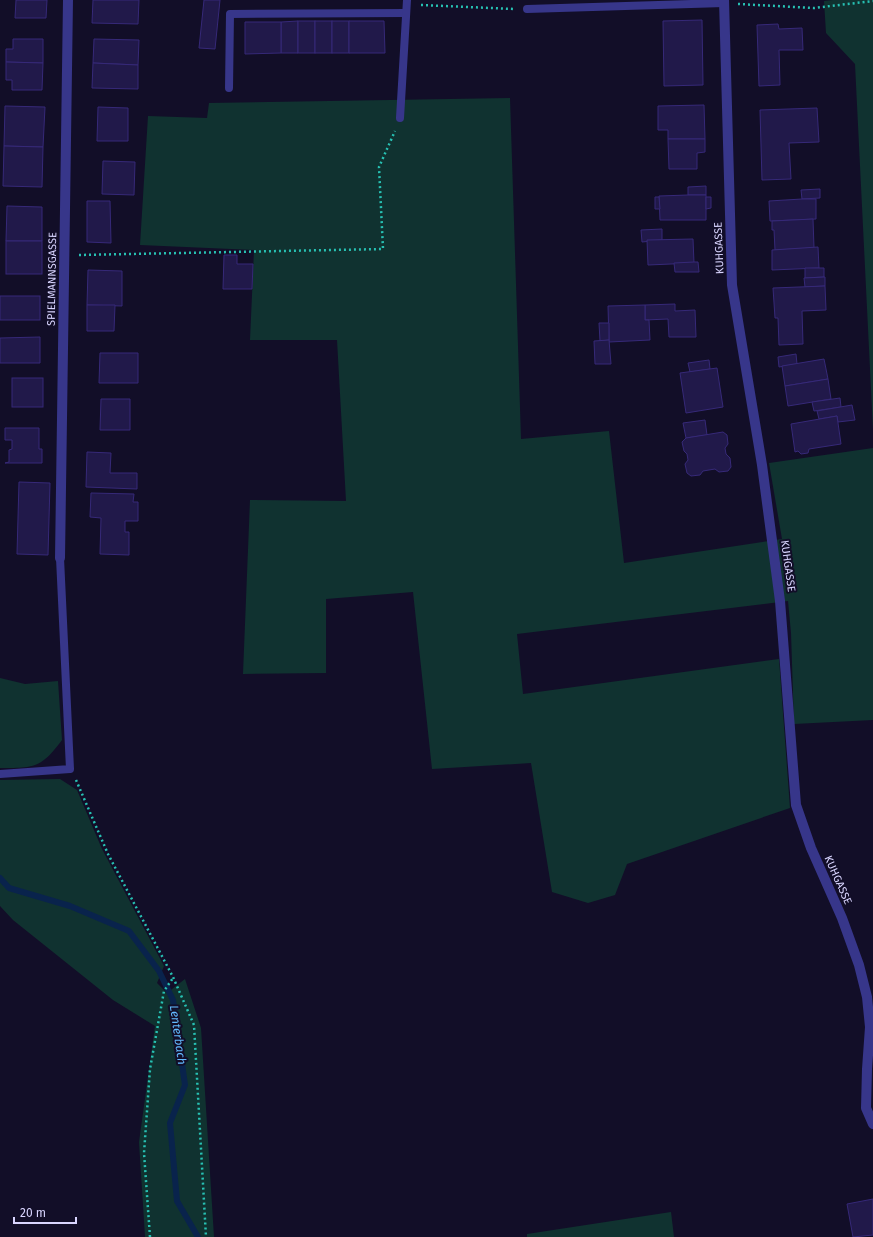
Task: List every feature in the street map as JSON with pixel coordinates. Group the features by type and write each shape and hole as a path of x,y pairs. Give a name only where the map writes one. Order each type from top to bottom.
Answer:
{"street":[{"name":"SPIELMANNSGASSE","path":"60,558 68,0"},
{"name":"KUHGASSE","path":"724,2 732,285 762,464 780,601 796,804 810,848 847,931 859,965 867,997 870,1026 866,1108 873,1124"}],"lane":[{"path":"527,9 724,2"},
{"path":"229,88 230,14 407,6 400,118"},
{"path":"0,774 70,769 60,558"}],"path":[{"path":"724,2 814,8 873,1"},
{"path":"407,6 527,9"},
{"path":"65,256 383,249 379,167 400,118"},
{"path":"70,769 84,794 108,854 173,978 194,1025 206,1237"},
{"path":"150,1237 144,1153 150,1069 164,991 173,978"}],"green space":[{"path":"873,0 873,430 855,64 826,33 824,1"},
{"path":"510,98 521,439 609,431 624,563 782,539 769,463 873,448 873,720 794,724 791,633 788,601 517,634 523,694 779,659 790,808 627,864 615,895 588,903 552,892 531,763 432,769 413,592 326,599 326,673 243,674 250,500 346,501 337,340 250,340 254,250 140,245 148,116 207,118 209,103"},
{"path":"0,678 25,684 58,681 62,740 42,761 29,767 0,768"},
{"path":"60,779 77,790 102,849 164,966 157,983 167,993 185,979 201,1028 214,1237 145,1237 139,1142 155,1026 113,1000 13,920 0,906 0,780"},
{"path":"671,1212 674,1237 527,1237 527,1234"}],"building":[{"path":"16,0 47,0 46,18 15,18"},
{"path":"93,0 139,0 138,24 92,23"},
{"path":"204,0 220,0 215,49 199,48"},
{"path":"702,20 703,85 664,86 663,21"},
{"path":"298,21 298,53 281,53 281,22"},
{"path":"298,21 315,21 315,53 298,53"},
{"path":"315,21 332,21 332,53 315,53"},
{"path":"332,21 349,21 349,53 332,53"},
{"path":"349,21 384,21 385,53 349,53"},
{"path":"245,22 281,22 281,53 245,54"},
{"path":"778,24 779,29 802,28 803,50 779,50 780,85 759,86 757,25"},
{"path":"13,39 43,39 43,63 6,62 6,49 13,49"},
{"path":"94,39 139,40 138,65 93,63"},
{"path":"6,62 43,63 42,90 12,90 12,80 6,80"},
{"path":"93,63 138,65 138,89 92,88"},
{"path":"704,105 705,139 668,139 668,130 658,130 658,106"},
{"path":"5,106 45,107 43,147 4,146"},
{"path":"98,107 128,108 128,141 97,141"},
{"path":"817,108 819,142 789,143 791,179 762,180 760,110"},
{"path":"668,139 705,139 705,152 697,153 697,169 669,169"},
{"path":"4,146 43,147 42,187 3,186"},
{"path":"103,161 135,162 134,195 102,194"},
{"path":"706,186 706,195 688,195 688,187"},
{"path":"820,189 820,198 802,199 801,190"},
{"path":"706,195 706,220 660,220 659,196"},
{"path":"655,197 659,197 660,209 655,209"},
{"path":"706,197 711,197 711,208 706,209"},
{"path":"816,199 816,219 770,221 769,201"},
{"path":"87,201 110,201 111,243 87,242"},
{"path":"7,206 42,207 42,241 6,241"},
{"path":"813,219 814,248 775,250 772,221"},
{"path":"662,229 662,240 642,242 641,230"},
{"path":"693,239 694,263 648,265 647,240"},
{"path":"6,241 42,241 42,274 6,274"},
{"path":"818,247 819,268 772,270 772,250"},
{"path":"224,255 237,255 237,264 253,264 252,289 223,289"},
{"path":"698,262 699,272 675,272 674,263"},
{"path":"805,268 824,268 824,277 805,278"},
{"path":"88,270 122,271 122,306 87,305"},
{"path":"825,277 825,286 805,287 804,278"},
{"path":"825,286 826,310 802,311 803,344 779,345 778,318 775,318 773,288"},
{"path":"0,296 40,296 40,320 0,320"},
{"path":"675,304 675,311 695,310 696,337 669,337 668,319 645,320 645,305"},
{"path":"87,305 115,305 114,331 87,331"},
{"path":"645,305 645,320 649,320 650,340 609,342 608,306"},
{"path":"599,323 609,323 609,340 600,341"},
{"path":"40,337 40,363 0,363 0,338"},
{"path":"609,340 611,364 595,364 594,341"},
{"path":"100,353 138,353 138,383 99,383"},
{"path":"796,354 797,364 779,367 778,357"},
{"path":"824,359 828,379 785,386 782,366"},
{"path":"709,360 710,369 690,372 688,363"},
{"path":"717,368 723,407 686,413 680,373"},
{"path":"12,378 43,378 43,407 12,407"},
{"path":"828,379 831,399 788,406 785,386"},
{"path":"840,398 841,407 814,411 812,402"},
{"path":"101,399 130,399 130,430 100,430"},
{"path":"852,405 855,420 838,422 837,416 819,419 817,411"},
{"path":"837,416 841,444 809,449 808,453 801,454 798,451 795,452 791,424"},
{"path":"705,420 707,435 686,438 683,423"},
{"path":"5,428 39,428 39,449 42,449 42,463 5,463 9,462 9,450 12,449 12,440 5,440"},
{"path":"723,432 727,435 728,444 725,448 726,454 730,458 731,467 728,471 719,472 715,469 703,471 700,475 691,476 687,473 685,464 688,460 682,442 686,438"},
{"path":"87,452 111,453 110,473 137,473 137,489 86,487"},
{"path":"19,482 50,483 48,555 17,554"},
{"path":"91,493 134,494 133,502 138,502 138,521 125,521 125,532 129,532 129,555 100,554 101,518 90,517"},
{"path":"873,1199 873,1235 853,1237 847,1204"}],"waterway":[{"name":"Lenterbach","path":"0,878 9,888 70,906 129,931 159,971 173,1000 185,1085 170,1123 177,1201 198,1237"}]}
